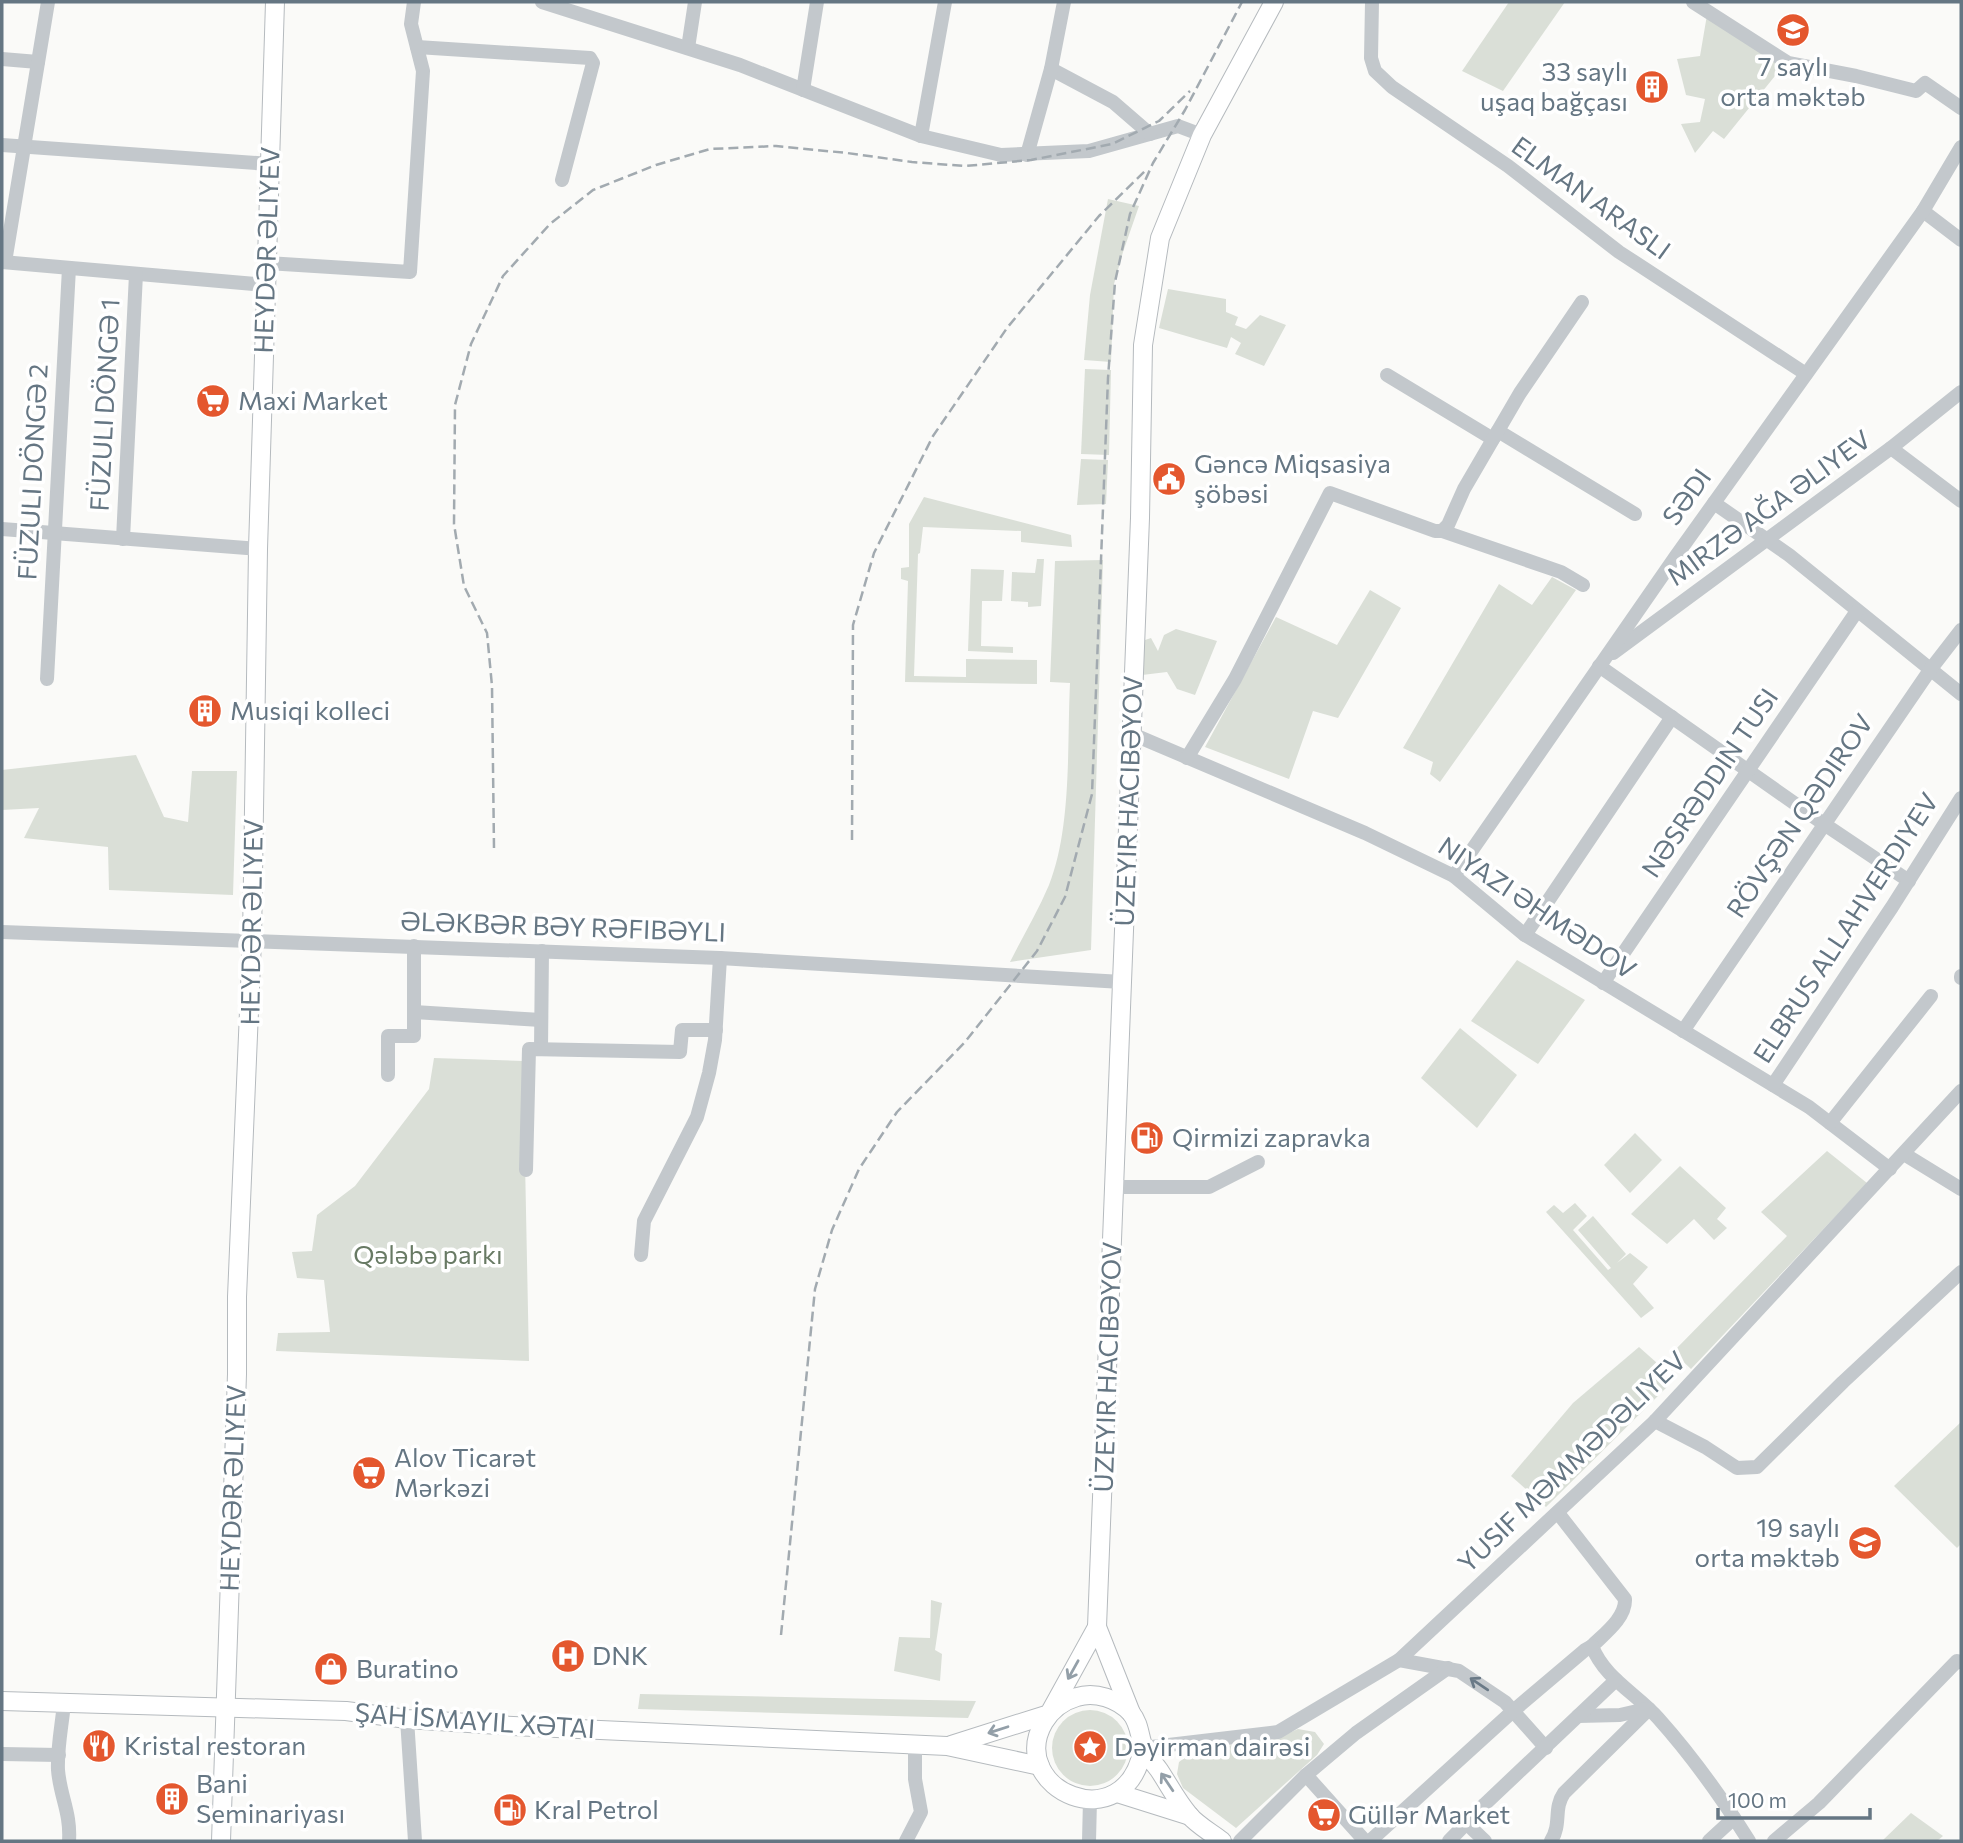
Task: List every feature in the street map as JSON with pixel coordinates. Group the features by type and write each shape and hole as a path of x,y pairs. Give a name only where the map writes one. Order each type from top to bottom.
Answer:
{"main road":[{"name":"HEYDƏR ƏLIYEV","path":"221,1841 237,1374 237,1297 252,940 258,549 275,2"},
{"path":"1097,1627 1040,1729 1037,1748 1040,1766 1049,1782 1063,1793 1081,1800 1099,1800 1117,1793 1131,1782 1140,1766 1143,1748 1140,1729 1131,1714 1097,1627 1132,734 1143,345 1160,238 1202,135 1274,2"},
{"path":"947,1746 1049,1714 1063,1702 1081,1695 1099,1695 1117,1702 1131,1714"},
{"path":"2,1701 346,1711 407,1719 947,1746 1040,1766"},
{"path":"1143,1748 1190,1816 1222,1841"},
{"path":"1117,1793 1190,1816"}],"street":[{"path":"48,2 3,262 266,285"},
{"path":"267,263 410,272 423,71 411,24 414,2"},
{"path":"542,2 566,6 740,65 921,136 1001,155 1089,151 1178,126 1202,135"},
{"path":"688,48 695,2"},
{"path":"803,90 817,2"},
{"path":"921,136 945,2"},
{"path":"1027,155 1051,69 1065,2"},
{"path":"1373,2 1371,58 1375,71 1392,87 1508,166 1619,252 1806,374"},
{"path":"1693,2 1788,62 1916,91 1925,83 1961,108"},
{"path":"417,47 590,58 593,63 562,180"},
{"path":"2,59 38,62"},
{"path":"1051,69 1114,102 1150,134"},
{"path":"2,145 270,164"},
{"name":"SƏDI","path":"1454,876 1601,663 1923,211 1961,148"},
{"path":"1923,211 1961,240"},
{"name":"FÜZULI DÖNGƏ 2","path":"47,679 69,268"},
{"name":"FÜZULI DÖNGƏ 1","path":"123,539 136,274"},
{"path":"1442,531 1448,525 1464,489 1535,368 1583,302"},
{"path":"1387,376 1634,514"},
{"name":"MIRZƏ AĞA ƏLIYEV","path":"1601,663 1891,449 1961,392"},
{"path":"1891,449 1961,501"},
{"path":"1187,758 1235,679 1330,493 1561,572 1583,585"},
{"path":"1714,503 1769,540 1961,694"},
{"path":"2,529 258,549"},
{"name":"NƏSRƏDDIN TUSI","path":"1603,983 1857,611"},
{"name":"RÖVŞƏN QƏDIROV","path":"1683,1031 1930,670 1961,630"},
{"path":"1601,663 1748,771 1909,881"},
{"path":"1525,935 1672,717"},
{"name":"NIYAZI ƏHMƏDOV","path":"1132,734 1365,833 1454,876 1525,935 1773,1086 1830,1123 1890,1169"},
{"name":"ELBRUS ALLAHVERDIYEV","path":"1773,1086 1961,798"},
{"name":"ƏLƏKBƏR BƏY RƏFIBƏYLI","path":"2,932 720,958 1122,982"},
{"path":"388,1075 388,1036 414,1036 414,946"},
{"path":"541,1049 542,951"},
{"path":"641,1255 644,1221 697,1117 709,1073 716,1030 720,958"},
{"path":"1830,1123 1931,996"},
{"path":"414,1012 541,1020"},
{"path":"526,1170 529,1049 680,1052 682,1030 716,1030"},
{"name":"YUSIF MƏMMƏDƏLIYEV","path":"1143,1748 1278,1732 1399,1660 1655,1421 1961,1091"},
{"path":"1904,1154 1961,1189"},
{"path":"1115,1187 1209,1187 1258,1162"},
{"path":"1655,1421 1705,1447 1737,1468 1757,1467 1961,1272"},
{"path":"1306,1775 1367,1841 1513,1711 1592,1646 1622,1614 1625,1599 1558,1513"},
{"path":"1592,1646 1599,1661 1649,1709 1713,1786 1749,1841"},
{"path":"1399,1660 1459,1671 1505,1702 1546,1748"},
{"path":"1774,1841 1819,1803 1957,1661 1961,1662"},
{"path":"1240,1841 1306,1775 1356,1733 1448,1668"},
{"path":"1449,1841 1616,1679"},
{"path":"64,1703 58,1769 61,1791 67,1807 69,1841"},
{"path":"1578,1716 1620,1715 1649,1709"},
{"path":"1551,1841 1557,1831 1560,1798 1573,1782 1649,1709"},
{"path":"407,1719 415,1841"},
{"path":"906,1841 921,1812 915,1780 915,1744"},
{"path":"2,1754 59,1755"},
{"path":"1089,1841 1090,1800"},
{"path":"1709,1841 1734,1818"},
{"path":"1466,1824 1485,1841"}],"green space":[{"path":"1509,2 1565,2 1503,91 1462,71"},
{"path":"1707,15 1783,66 1724,139 1713,131 1695,153 1681,124 1700,122 1705,99 1686,95 1677,59 1700,56"},
{"path":"1108,199 1139,206 1114,284 1111,362 1084,360 1090,295"},
{"path":"1168,289 1226,299 1226,312 1238,317 1235,325 1246,329 1260,315 1286,325 1264,366 1235,354 1241,343 1231,337 1227,348 1159,328"},
{"path":"1085,369 1111,370 1109,455 1081,454"},
{"path":"1081,459 1108,460 1106,504 1077,505"},
{"path":"924,497 1071,535 1072,547 1021,542 1021,531 923,527 918,554 914,676 966,677 966,659 1037,660 1037,684 905,682 908,581 901,579 901,568 909,567 909,524"},
{"path":"1037,559 1044,559 1041,606 1028,607 1028,602 1011,601 1012,572 1035,573"},
{"path":"1103,560 1091,950 1010,962 1049,885 1062,838 1065,812 1070,683 1050,682 1055,561"},
{"path":"971,569 1004,570 1002,601 982,601 981,646 1013,647 1013,653 968,651"},
{"path":"1552,577 1576,590 1440,782 1430,774 1433,762 1403,748 1499,584 1532,605"},
{"path":"1370,590 1401,608 1338,718 1313,711 1289,779 1205,747 1276,617 1337,645"},
{"path":"1176,629 1217,641 1195,695 1177,689 1167,672 1142,675 1142,641 1151,638 1158,651 1164,635"},
{"path":"136,755 164,817 188,822 192,771 237,771 233,895 109,890 108,847 24,838 39,808 2,810 2,770"},
{"path":"1517,960 1585,1000 1538,1064 1471,1021"},
{"path":"1460,1028 1517,1075 1477,1128 1421,1078"},
{"name":"Qələbə parkı","path":"434,1058 523,1061 529,1361 276,1351 278,1333 330,1332 324,1280 297,1278 292,1252 312,1251 317,1215 355,1186 429,1089"},
{"path":"1635,1133 1662,1160 1630,1193 1604,1165"},
{"path":"1827,1151 1867,1183 1691,1369 1673,1352 1787,1236 1761,1212"},
{"path":"1680,1166 1726,1208 1717,1219 1727,1228 1714,1240 1694,1219 1667,1244 1631,1214"},
{"path":"1575,1203 1587,1216 1573,1230 1608,1270 1611,1268 1578,1230 1593,1216 1626,1254 1617,1263 1630,1253 1648,1267 1633,1284 1654,1308 1641,1318 1546,1212 1554,1205 1563,1213"},
{"path":"1639,1347 1675,1379 1546,1507 1511,1476 1573,1403"},
{"path":"1961,1422 1961,1544 1957,1548 1894,1486"},
{"path":"931,1600 942,1603 935,1650 942,1654 940,1681 894,1671 899,1637 930,1638"},
{"path":"640,1694 976,1701 968,1718 638,1709"},
{"path":"1090,1710 1104,1713 1117,1721 1125,1734 1128,1748 1125,1762 1117,1775 1104,1783 1090,1786 1076,1783 1063,1775 1055,1762 1052,1748 1055,1734 1063,1721 1076,1713"},
{"path":"1298,1729 1315,1732 1324,1744 1317,1755 1236,1828 1183,1788 1177,1774 1179,1762 1191,1753 1284,1735"},
{"path":"1911,1813 1943,1836 1937,1841 1882,1841"}],"railway":[{"path":"781,1635 815,1289 832,1230 859,1169 897,1112 965,1042 1037,951 1065,897 1092,794 1108,378 1115,282 1130,214 1153,163 1185,110 1242,2"},
{"path":"494,848 492,686 487,633 464,586 454,524 455,405 471,344 503,276 550,224 593,190 656,165 710,149 776,146 965,166 1031,160 1112,144 1159,121 1190,91"},
{"path":"852,840 853,625 874,553 933,436 1007,328 1099,216 1145,171"}],"place":[{"name":"7 saylı orta məktəb","path":"1793,30"},
{"name":"33 saylı uşaq bağçası","path":"1652,87"},
{"name":"Maxi Market","path":"213,401"},
{"name":"Gəncə Miqsasiya şöbəsi","path":"1169,479"},
{"name":"Musiqi kolleci","path":"205,711"},
{"name":"Qirmizi zapravka","path":"1147,1138"},
{"name":"Alov Ticarət Mərkəzi","path":"369,1473"},
{"name":"19 saylı orta məktəb","path":"1865,1543"},
{"name":"DNK","path":"568,1656"},
{"name":"Buratino","path":"331,1669"},
{"name":"Kristal restoran","path":"99,1746"},
{"name":"Dəyirman dairəsi","path":"1090,1747"},
{"name":"Bani Seminariyası","path":"172,1799"},
{"name":"Kral Petrol","path":"510,1810"},
{"name":"Güllər Market","path":"1324,1815"}]}
